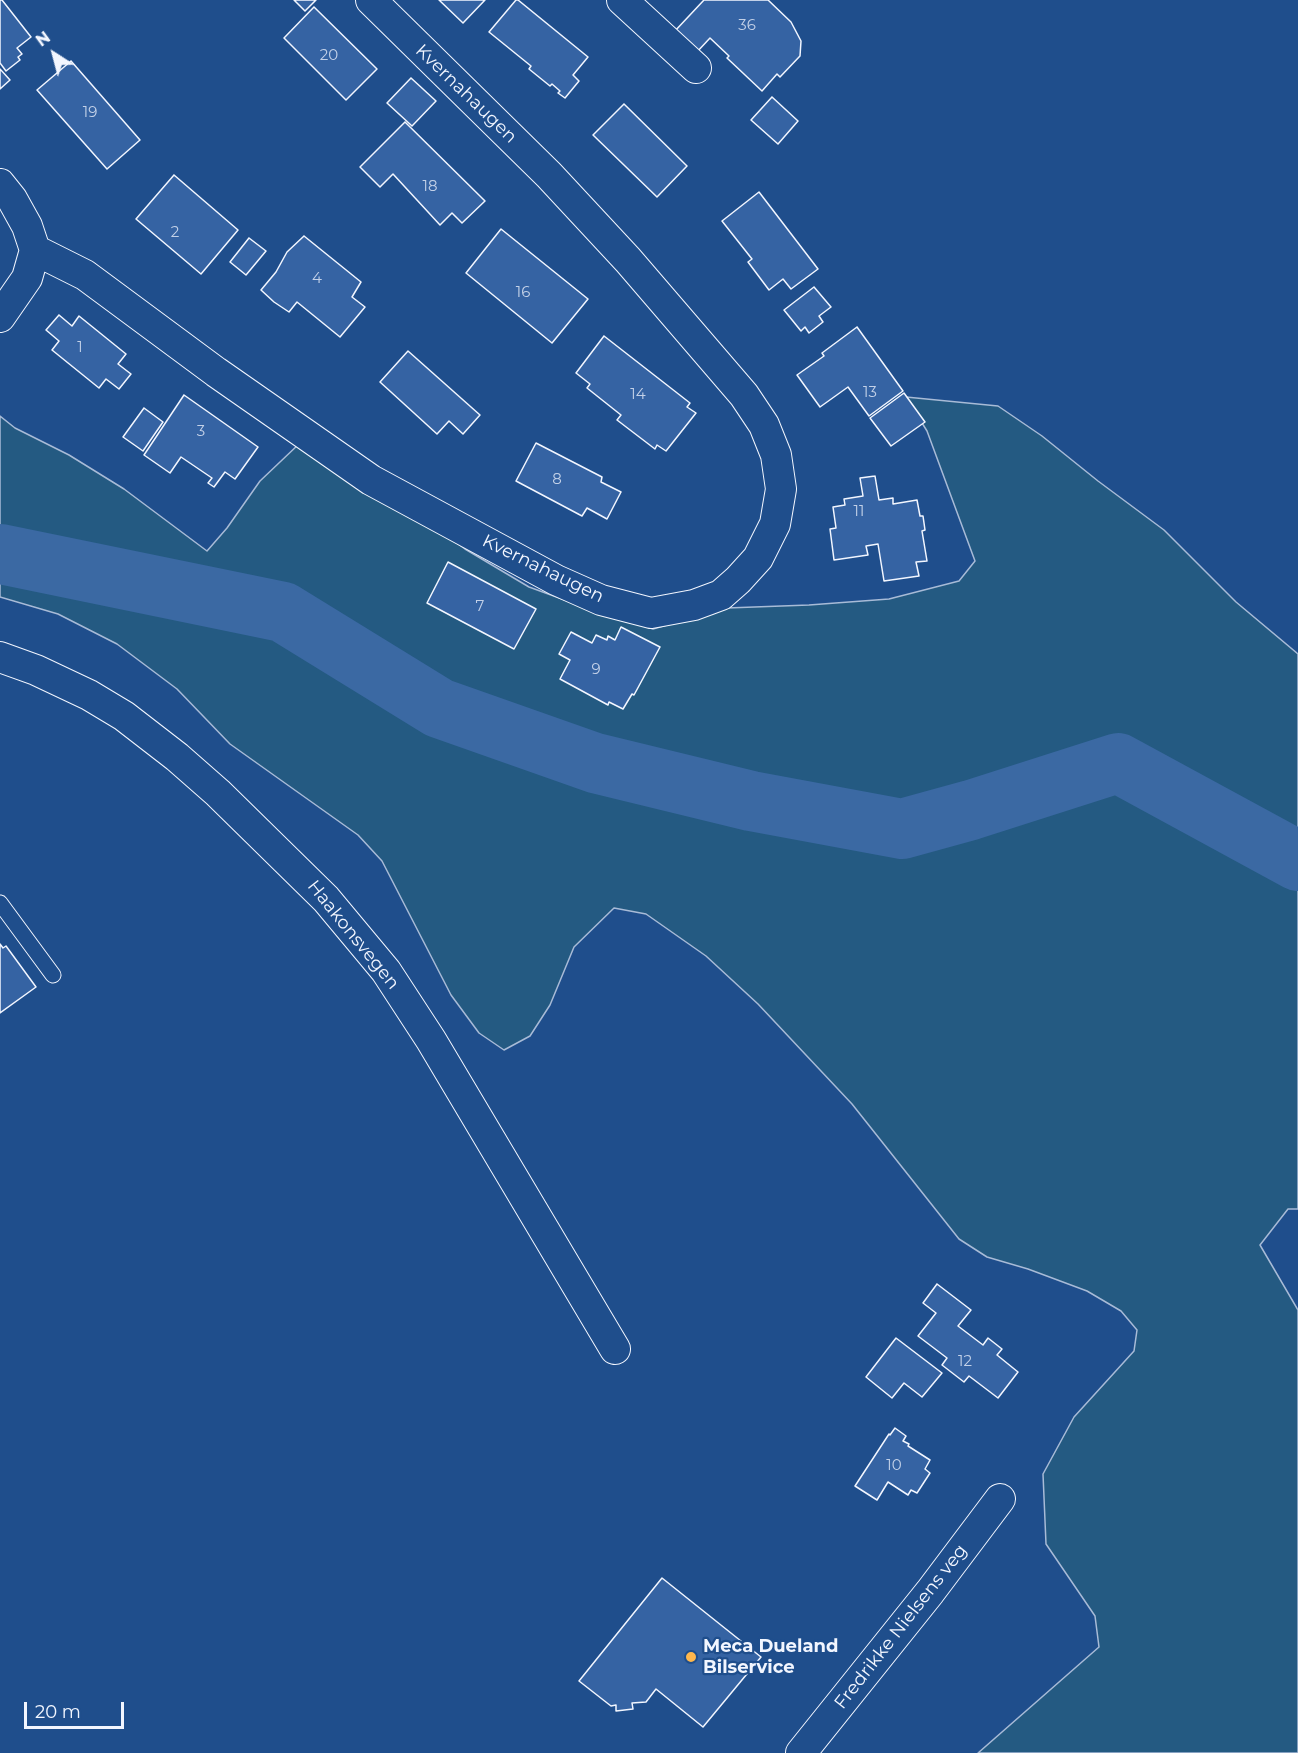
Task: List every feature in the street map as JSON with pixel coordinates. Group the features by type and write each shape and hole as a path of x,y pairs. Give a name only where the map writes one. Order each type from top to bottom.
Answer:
{"street":[{"name":"Kvernahaugen","path":"35,250 86,275 216,372 371,480 556,579 601,600 651,613 694,605 721,595 758,558 775,524 781,489 776,455 764,425 744,395 628,260 572,200 371,0"},
{"path":"622,0 696,68"},
{"path":"0,184 12,199 27,226 35,250 27,278 0,317"},
{"name":"Haakonsvegen","path":"0,657 36,670 88,695 124,716 177,757 218,793 327,899 386,970 431,1040 615,1349"},
{"name":"Fredrikke Nielsens veg","path":"801,1753 930,1592 1000,1499"}],"lane":[{"path":"0,903 53,975"}],"shaded area":[{"path":"906,397 998,406 1042,436 1164,530 1236,602 1298,654 1298,1209 1288,1209 1260,1245 1298,1310 1298,1753 978,1753 1099,1647 1095,1616 1046,1544 1043,1474 1074,1417 1134,1351 1137,1330 1121,1311 1087,1291 1028,1269 987,1257 959,1239 852,1104 758,1004 706,956 646,914 614,908 574,947 550,1005 530,1036 504,1050 479,1033 451,995 382,861 358,835 230,744 177,689 117,644 58,614 0,597 0,416 15,428 69,455 124,489 207,551 227,528 260,481 300,443 401,503 465,549 529,587 653,629 727,608 889,599 959,581 975,561 927,431"}],"building":[{"path":"0,0 31,37 17,48 22,54 18,57 20,60 6,71 0,63"},
{"path":"294,0 316,0 305,11"},
{"path":"439,0 485,0 463,23"},
{"path":"516,0 588,57 573,75 579,81 565,98 552,84 550,86 529,69 531,66 489,32"},
{"path":"704,0 768,0 791,22 801,41 800,56 780,77 777,74 762,91 727,58 729,56 710,38 696,53 674,32"},
{"path":"314,7 377,69 346,100 284,38"},
{"path":"71,61 140,140 107,169 37,90"},
{"path":"0,69 10,80 0,89"},
{"path":"411,78 436,101 412,126 387,103"},
{"path":"772,97 798,121 778,144 751,120"},
{"path":"624,104 687,166 657,197 593,135"},
{"path":"405,122 485,201 462,223 452,213 440,225 393,174 380,187 360,167"},
{"path":"174,175 238,230 201,274 136,219"},
{"path":"759,192 818,269 791,289 783,279 769,290 748,262 752,259 722,221"},
{"path":"501,229 588,299 552,343 466,273"},
{"path":"304,236 361,282 352,297 365,307 340,337 297,302 289,312 261,290 276,272 287,252"},
{"path":"249,238 266,251 246,275 230,262"},
{"path":"814,287 831,307 819,316 823,322 809,333 805,327 801,331 784,310"},
{"path":"59,315 72,326 79,316 126,354 118,364 131,374 119,389 106,379 99,388 52,350 59,341 46,330"},
{"path":"857,327 903,391 869,416 848,387 820,407 797,375 824,356 822,353"},
{"path":"604,336 690,403 687,407 696,413 666,451 657,445 655,449 617,420 621,415 587,388 590,384 576,373"},
{"path":"408,351 480,415 463,434 449,421 437,434 380,382"},
{"path":"904,393 925,422 891,446 870,418"},
{"path":"184,395 258,447 235,479 225,472 214,487 208,483 212,478 181,457 170,473 144,455"},
{"path":"144,408 163,422 143,451 123,437"},
{"path":"536,443 602,477 601,482 621,492 607,519 587,508 582,516 516,481"},
{"path":"875,476 879,500 893,498 893,504 917,500 920,516 923,516 925,530 922,531 927,561 916,562 919,576 884,581 878,544 866,546 868,555 834,560 830,529 836,528 833,507 845,505 844,499 863,496 860,478"},
{"path":"448,562 536,609 514,649 427,603"},
{"path":"621,627 660,647 634,695 632,694 623,709 609,702 608,705 560,679 570,660 559,654 571,632 592,643 596,635 607,640 608,636 615,640"},
{"path":"0,944 3,948 6,946 36,987 0,1013"},
{"path":"937,1284 971,1310 958,1326 983,1345 988,1338 1002,1349 997,1355 1018,1372 998,1398 969,1376 964,1382 942,1365 947,1358 918,1336 936,1313 923,1303"},
{"path":"896,1338 942,1373 922,1397 904,1383 892,1398 866,1377"},
{"path":"895,1428 906,1436 903,1441 909,1444 908,1446 930,1460 925,1469 930,1473 917,1493 911,1490 908,1495 888,1482 877,1500 855,1486"},
{"path":"662,1578 761,1657 703,1727 656,1689 646,1702 632,1703 633,1709 616,1711 616,1705 611,1706 579,1681"}],"waterway":[{"path":"0,554 283,612 439,708 595,763 751,801 902,829 971,810 1118,763 1298,861"}],"place":[{"name":"Meca Dueland Bilservice","path":"691,1657"}]}
